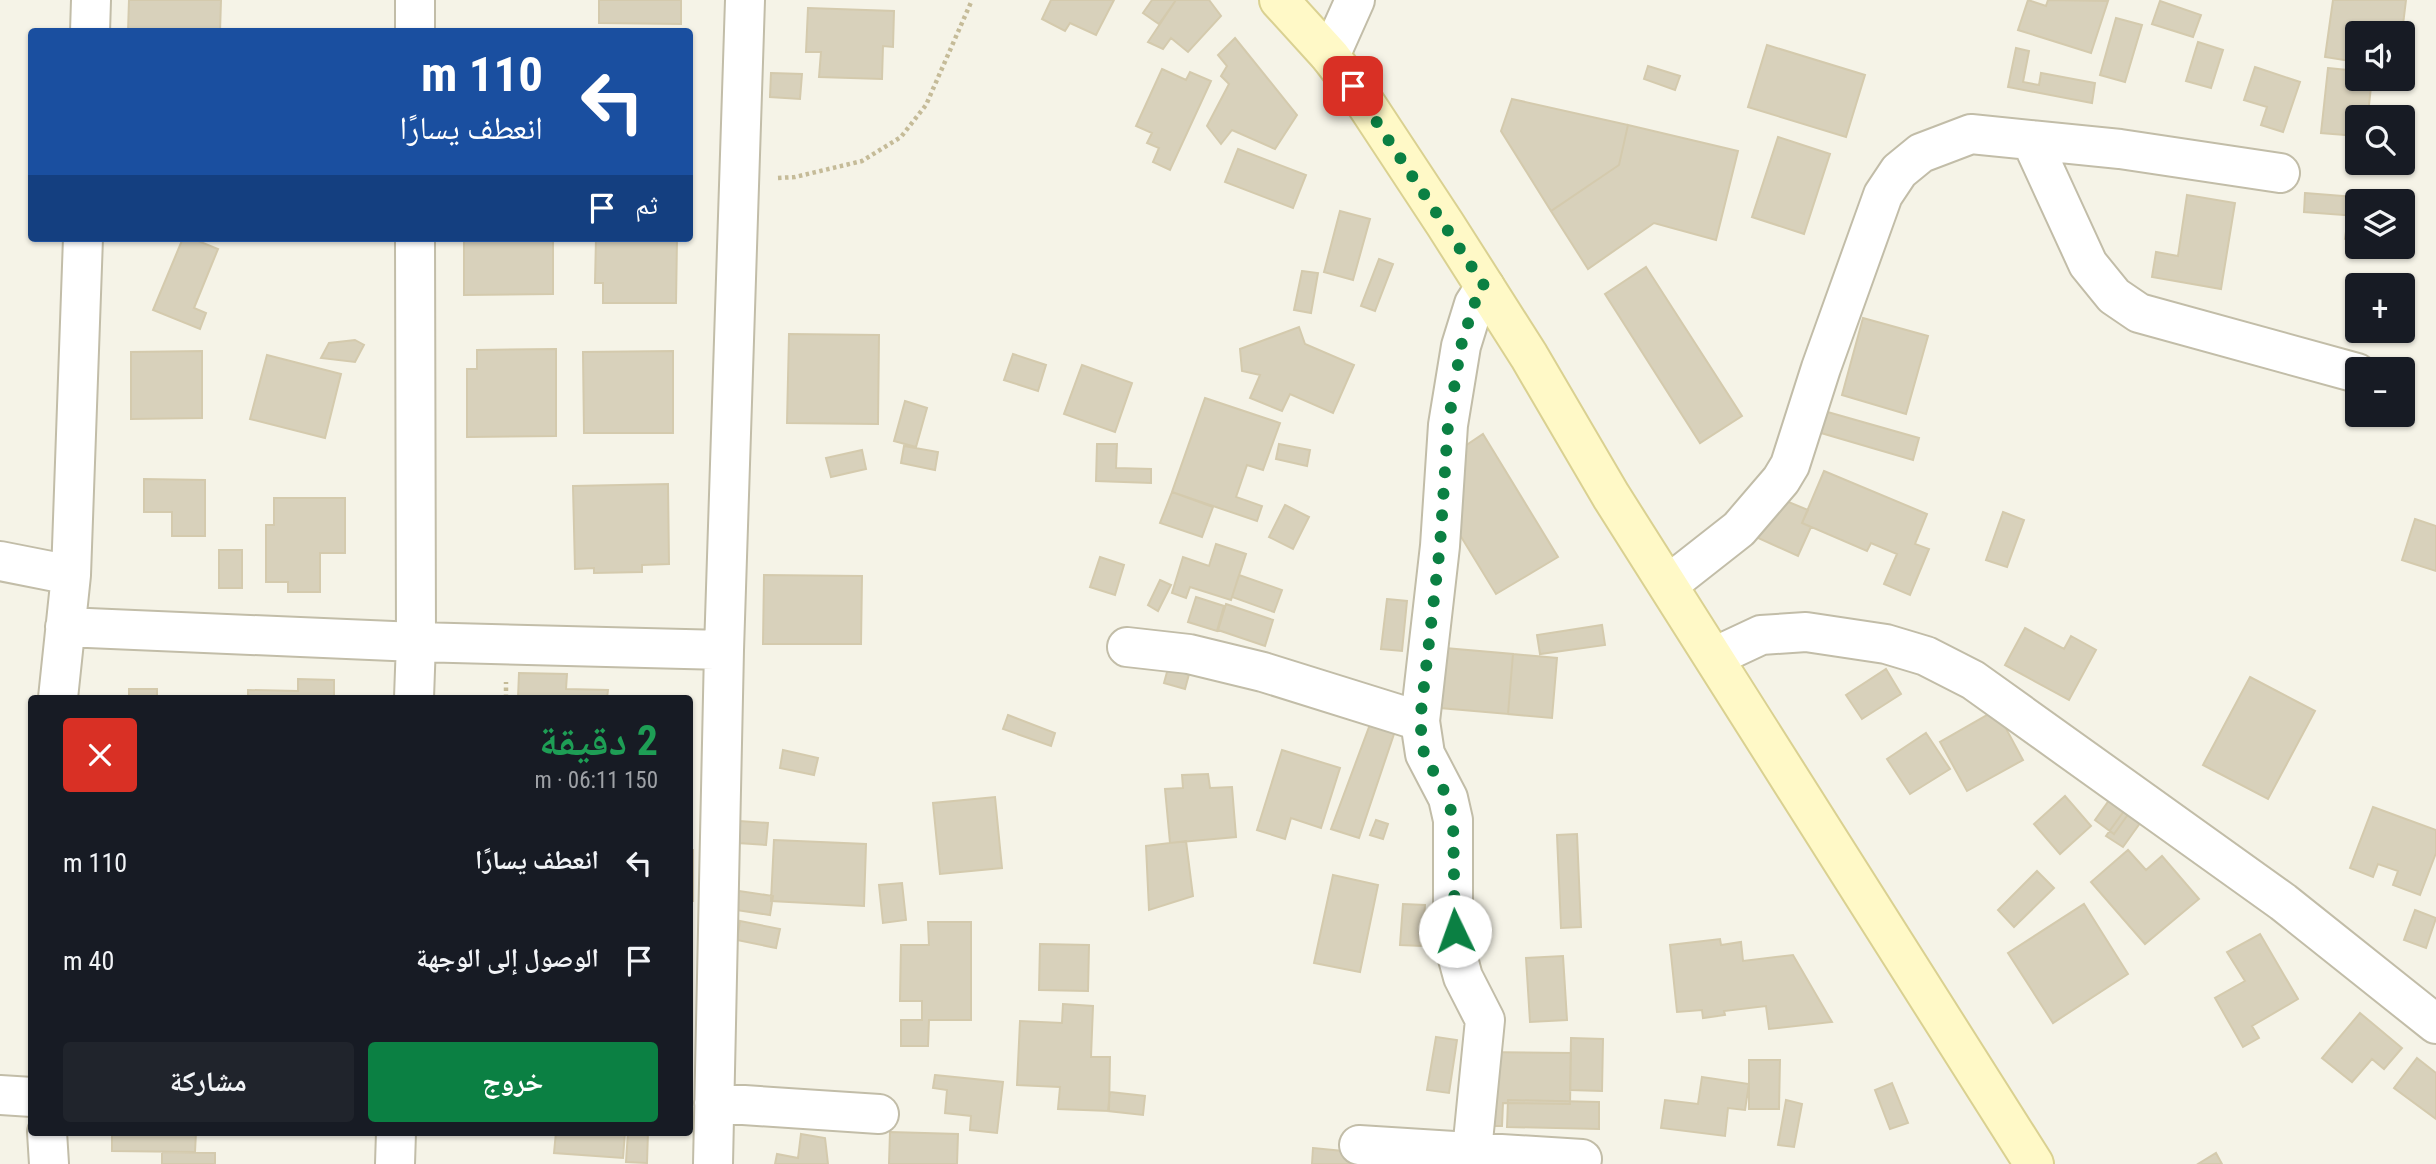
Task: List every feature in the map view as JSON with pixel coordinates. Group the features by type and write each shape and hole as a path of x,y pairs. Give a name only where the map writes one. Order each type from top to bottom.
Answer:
{"main road":[{"path":"1279,0 1329,56 1364,101 1485,287 1611,496 2034,1164"}],"street":[{"path":"90,28 91,0"},
{"path":"415,0 415,28"},
{"path":"713,1164 724,650 745,0"},
{"path":"1329,56 1355,0"},
{"path":"1669,584 1739,529 1781,481 1790,465 1821,368 1883,195 1899,171 1921,153 1971,134 2120,149 2280,173"},
{"path":"2031,140 2088,264 2114,296 2139,313 2345,370"},
{"path":"58,695 71,575 83,242"},
{"path":"414,695 415,242"},
{"path":"1472,1151 1485,1020 1463,977 1457,955 1453,907 1453,820 1448,798 1424,754 1420,721 1440,546 1448,425 1461,346 1474,304 1485,287"},
{"path":"0,561 71,575"},
{"path":"65,627 416,642 724,650"},
{"path":"1714,657 1761,635 1806,632 1886,644 1926,656 1973,680 2283,902 2436,1024"},
{"path":"1127,647 1189,654 1263,672 1420,721"},
{"path":"0,1095 28,1097"},
{"path":"714,1103 879,1114"},
{"path":"47,1136 49,1164"},
{"path":"395,1164 396,1136"},
{"path":"1359,1145 1582,1159"}],"path":[{"path":"738,181 795,177 862,161 901,137 926,105 972,0"}],"building":[{"path":"129,0 221,0 220,28 128,28"},
{"path":"599,0 681,0 681,24 599,23"},
{"path":"1051,0 1114,0 1096,35 1070,23 1065,31 1042,19"},
{"path":"1152,0 1176,0 1159,24 1143,13"},
{"path":"1176,0 1209,0 1221,16 1188,52 1171,38 1163,49 1148,42"},
{"path":"2028,0 2046,6 2048,0 2108,1 2091,53 2018,30"},
{"path":"2333,0 2406,0 2403,21 2345,21 2345,60 2325,57"},
{"path":"2160,1 2201,15 2193,37 2152,24"},
{"path":"808,8 894,11 893,47 883,46 882,79 819,77 821,52 806,52"},
{"path":"2116,18 2142,25 2125,82 2100,75"},
{"path":"1235,38 1297,115 1275,149 1232,130 1221,144 1207,126 1229,84 1221,76 1227,66 1218,55"},
{"path":"2198,42 2223,50 2211,88 2186,81"},
{"path":"1767,45 1865,75 1846,137 1748,107"},
{"path":"2016,48 2029,51 2023,82 2039,85 2041,73 2095,83 2092,103 2008,87"},
{"path":"1648,66 1680,76 1675,90 1644,79"},
{"path":"2255,67 2300,82 2283,132 2261,125 2267,107 2244,100"},
{"path":"2328,68 2345,70 2345,91 2371,91 2369,105 2345,105 2345,135 2321,133"},
{"path":"1162,69 1186,80 1190,72 1211,81 1170,170 1153,162 1159,148 1147,143 1152,133 1136,126"},
{"path":"771,73 802,74 800,99 770,97"},
{"path":"1512,99 1628,125 1619,165 1551,211 1501,131"},
{"path":"1628,125 1738,151 1716,240 1654,223 1588,269 1551,211 1619,165"},
{"path":"1778,137 1830,154 1804,234 1752,217"},
{"path":"1238,149 1306,175 1293,208 1225,182"},
{"path":"2305,193 2345,196 2345,215 2304,212"},
{"path":"2187,195 2235,203 2221,289 2152,277 2156,252 2178,256"},
{"path":"1340,211 1370,219 1353,280 1324,272"},
{"path":"181,242 201,242 218,249 194,308 206,313 200,329 153,310"},
{"path":"464,242 553,242 553,294 464,295"},
{"path":"596,242 677,242 676,303 603,303 603,283 595,283"},
{"path":"1379,259 1393,264 1375,311 1361,306"},
{"path":"1646,267 1742,416 1700,443 1605,294"},
{"path":"1302,271 1318,273 1311,313 1294,310"},
{"path":"1863,318 1928,336 1906,414 1842,395"},
{"path":"1299,327 1305,344 1354,365 1333,413 1290,394 1282,411 1250,398 1260,375 1242,371 1240,349"},
{"path":"789,334 879,335 878,424 787,423"},
{"path":"355,340 364,345 355,362 321,358 329,343"},
{"path":"556,349 556,436 467,437 467,369 477,369 477,350"},
{"path":"202,351 202,418 131,419 131,352"},
{"path":"673,351 673,433 584,433 583,352"},
{"path":"1013,354 1046,365 1038,391 1004,380"},
{"path":"267,355 341,374 325,438 250,419"},
{"path":"1082,365 1132,383 1115,432 1064,414"},
{"path":"1205,398 1280,423 1263,470 1247,465 1236,497 1262,506 1257,521 1172,492"},
{"path":"905,401 927,408 916,447 894,441"},
{"path":"1810,407 1919,438 1913,460 1804,428"},
{"path":"1483,434 1558,557 1496,594 1460,535 1465,446"},
{"path":"1097,444 1117,444 1116,468 1151,469 1151,483 1096,481"},
{"path":"1279,444 1310,450 1307,466 1276,459"},
{"path":"904,446 938,452 935,470 901,463"},
{"path":"862,450 866,469 831,477 826,458"},
{"path":"1824,471 1927,514 1915,544 1929,549 1910,595 1884,584 1897,554 1871,543 1867,551 1802,523"},
{"path":"144,479 205,480 205,536 172,536 172,512 144,512"},
{"path":"668,484 669,564 642,565 642,572 594,573 594,568 575,569 573,486"},
{"path":"1172,492 1213,507 1202,537 1160,523"},
{"path":"1774,496 1808,510 1802,523 1811,527 1798,556 1756,537"},
{"path":"274,498 345,498 345,553 320,553 320,592 288,592 288,582 266,582 266,525 274,525"},
{"path":"1285,505 1309,517 1293,549 1269,537"},
{"path":"2003,512 2024,520 2007,567 1986,560"},
{"path":"2415,519 2436,526 2436,571 2402,560"},
{"path":"1216,544 1246,554 1231,600 1190,587 1186,598 1172,593 1183,557 1209,566"},
{"path":"219,550 242,550 242,588 219,588"},
{"path":"1100,557 1124,565 1115,595 1090,587"},
{"path":"764,575 862,576 861,644 763,644"},
{"path":"1239,575 1282,590 1274,612 1232,597"},
{"path":"1160,580 1171,585 1158,611 1148,605"},
{"path":"1196,597 1224,606 1217,631 1188,622"},
{"path":"1387,599 1407,601 1402,651 1381,649"},
{"path":"1226,604 1273,620 1265,646 1218,630"},
{"path":"1602,625 1605,645 1540,654 1537,635"},
{"path":"2025,628 2064,649 2071,636 2096,650 2069,700 2005,665"},
{"path":"1445,648 1513,654 1508,714 1440,708"},
{"path":"1513,654 1557,658 1552,718 1508,714"},
{"path":"1170,661 1191,667 1185,689 1164,683"},
{"path":"1886,669 1901,694 1862,719 1846,695"},
{"path":"519,673 567,674 566,689 608,690 607,695 518,695"},
{"path":"2250,677 2315,711 2268,799 2203,765"},
{"path":"298,679 334,680 334,695 248,695 248,690 298,691"},
{"path":"129,689 157,689 157,695 129,695"},
{"path":"1996,710 2023,760 1967,791 1940,742"},
{"path":"1008,715 1055,733 1051,746 1003,729"},
{"path":"1372,719 1396,728 1359,838 1331,829"},
{"path":"1926,733 1950,769 1910,794 1887,759"},
{"path":"783,750 818,758 814,775 780,768"},
{"path":"1282,750 1340,768 1321,828 1291,818 1285,839 1257,830"},
{"path":"1208,774 1210,788 1232,787 1236,837 1170,843 1165,789 1183,788 1182,775"},
{"path":"2115,792 2134,806 2114,834 2095,820"},
{"path":"2065,796 2091,826 2060,854 2034,824"},
{"path":"995,797 1002,868 940,874 933,803"},
{"path":"2127,807 2143,819 2123,847 2106,836"},
{"path":"2373,807 2436,830 2436,853 2420,895 2393,885 2398,871 2378,864 2373,877 2350,868"},
{"path":"1376,820 1388,824 1383,839 1370,835"},
{"path":"739,821 768,823 766,845 738,843"},
{"path":"1577,834 1581,927 1561,928 1557,835"},
{"path":"774,840 866,844 864,906 771,901"},
{"path":"1186,841 1193,896 1149,910 1146,846"},
{"path":"2128,850 2146,870 2162,856 2199,899 2145,944 2091,882"},
{"path":"2037,871 2054,888 2014,927 1998,910"},
{"path":"1333,875 1378,885 1360,972 1314,963"},
{"path":"902,883 906,920 883,923 879,885"},
{"path":"739,891 773,896 770,915 736,910"},
{"path":"1403,904 1425,905 1422,946 1400,945"},
{"path":"2084,904 2128,974 2053,1023 2008,953"},
{"path":"2415,910 2436,918 2426,948 2404,940"},
{"path":"740,921 780,929 776,948 737,940"},
{"path":"928,922 971,922 971,1020 929,1020 928,1046 901,1046 901,1020 922,1020 922,1001 900,1001 901,945 929,945"},
{"path":"2260,934 2298,999 2252,1026 2259,1038 2243,1047 2215,998 2245,981 2227,952"},
{"path":"1720,939 1721,945 1741,942 1743,961 1793,955 1832,1022 1769,1029 1766,1006 1724,1011 1725,1015 1703,1018 1702,1010 1677,1012 1670,945"},
{"path":"1040,944 1089,945 1088,991 1039,990"},
{"path":"1563,956 1567,1020 1530,1022 1526,958"},
{"path":"1063,1004 1093,1006 1091,1057 1110,1057 1109,1111 1058,1109 1060,1087 1017,1085 1020,1021 1062,1023"},
{"path":"2360,1013 2402,1048 2384,1069 2372,1059 2352,1082 2322,1058"},
{"path":"1436,1037 1457,1040 1449,1093 1427,1090"},
{"path":"1571,1038 1603,1039 1602,1091 1570,1090"},
{"path":"1479,1052 1571,1053 1570,1104 1503,1103 1502,1126 1477,1126"},
{"path":"2417,1058 2436,1073 2436,1119 2394,1088"},
{"path":"1749,1060 1780,1060 1779,1109 1749,1109"},
{"path":"935,1075 1003,1082 997,1133 970,1130 971,1116 945,1113 947,1090 933,1088"},
{"path":"1702,1077 1749,1084 1745,1110 1728,1108 1725,1136 1661,1128 1665,1100 1698,1104"},
{"path":"1892,1083 1908,1123 1890,1129 1875,1090"},
{"path":"1110,1092 1145,1096 1143,1115 1108,1111"},
{"path":"1508,1100 1599,1102 1599,1129 1507,1127"},
{"path":"1786,1100 1802,1104 1794,1147 1778,1145"},
{"path":"890,1132 958,1134 957,1164 889,1164"},
{"path":"801,1134 825,1138 828,1164 775,1164 777,1154 798,1158"},
{"path":"112,1136 196,1136 195,1152 112,1151"},
{"path":"556,1136 625,1136 623,1158 554,1153"},
{"path":"628,1136 648,1136 647,1163 626,1162"},
{"path":"1313,1148 1373,1154 1372,1164 1312,1164"},
{"path":"162,1152 215,1153 215,1164 162,1164"},
{"path":"2216,1153 2222,1164 2198,1164"}],"route":[{"path":"1353,86 1485,287 1474,304 1461,346 1448,425 1440,546 1420,721 1424,754 1448,798 1453,820 1455,931"}]}
